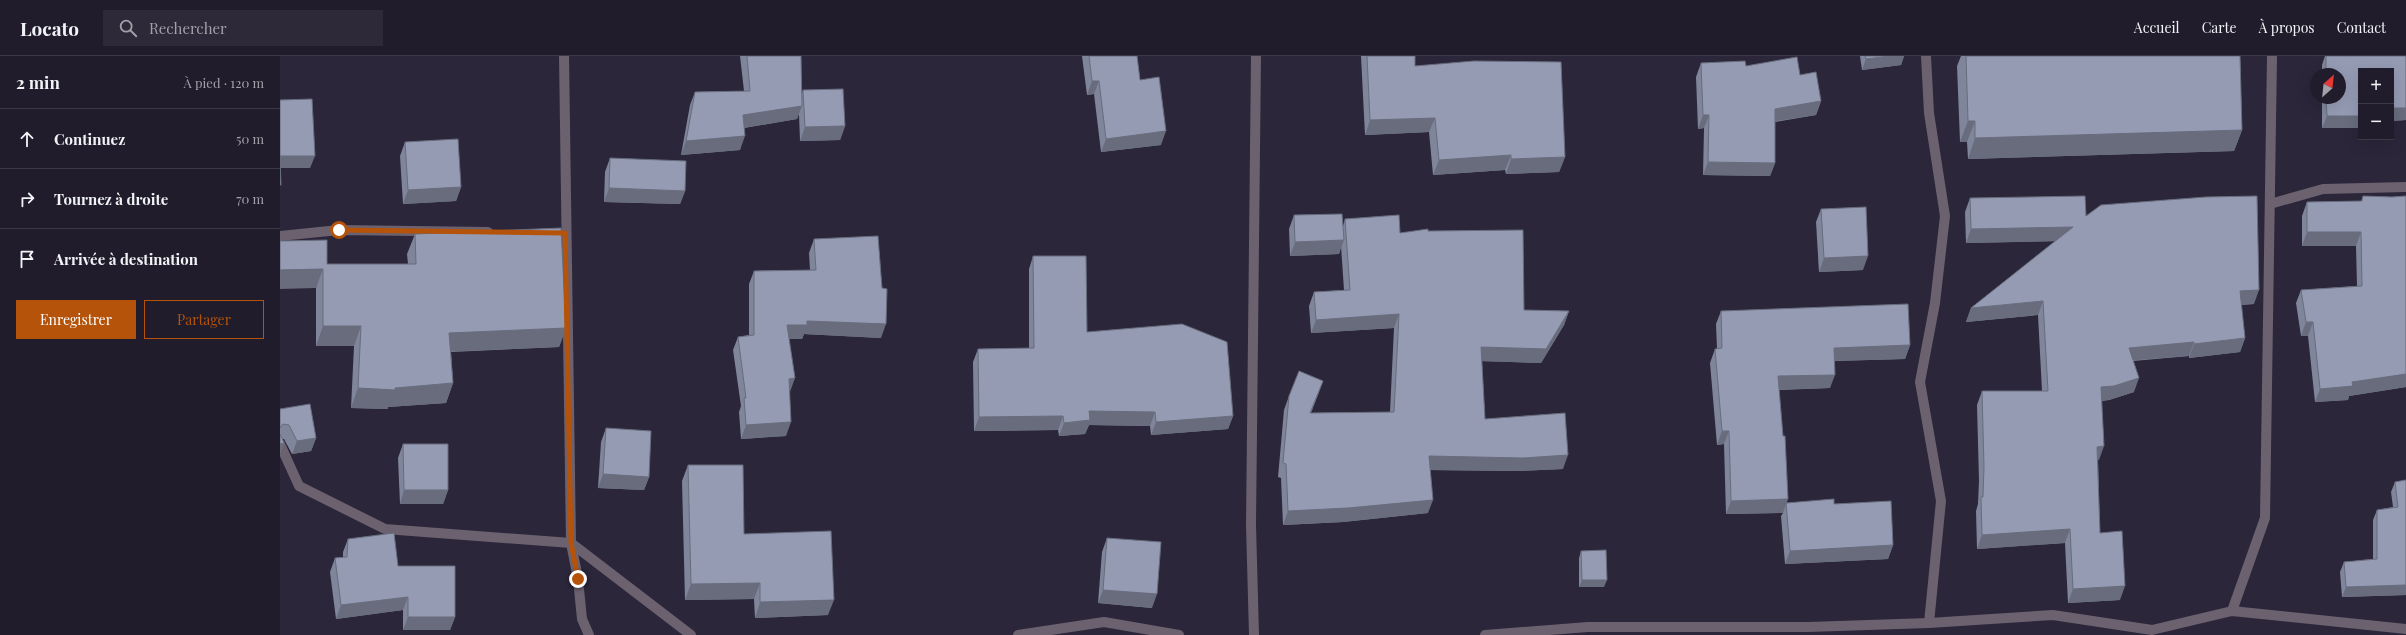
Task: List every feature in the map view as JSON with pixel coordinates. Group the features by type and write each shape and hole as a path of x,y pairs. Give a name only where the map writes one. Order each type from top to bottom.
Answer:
{"street":[{"path":"564,56 562,233 571,543 578,579 582,619 589,635"},
{"path":"1254,635 1251,525 1256,56"},
{"path":"1926,56 1929,113 1945,216 1935,302 1920,382 1940,501 1929,623"},
{"path":"2232,611 2265,518 2272,56"},
{"path":"2270,204 2323,189 2406,187"},
{"path":"280,236 339,230 495,232"},
{"path":"280,444 299,486 385,530 571,543 691,635"},
{"path":"1485,635 1588,626 1808,627 1929,623 2053,615 2152,630 2232,611 2406,629"},
{"path":"1018,635 1104,622 1179,635"}],"building":[{"path":"747,56 801,56 802,106 743,115 745,136 686,141 695,92 750,91"},
{"path":"1089,56 1137,56 1140,80 1159,77 1166,131 1106,139 1099,81 1092,81"},
{"path":"1367,56 1415,56 1415,66 1474,61 1561,62 1565,157 1511,159 1511,155 1439,160 1435,118 1370,120"},
{"path":"1865,56 1890,56 1866,59"},
{"path":"1966,56 2240,56 2242,130 1975,138 1975,121 1968,121"},
{"path":"2326,56 2406,56 2406,108 2394,108 2394,68 2358,68 2358,116 2327,116 2326,104 2346,104 2346,68 2326,68"},
{"path":"1797,57 1800,75 1816,72 1821,101 1775,109 1775,163 1708,162 1709,115 1703,115 1701,63 1745,61 1746,66"},
{"path":"843,89 845,126 805,127 803,90"},
{"path":"312,99 315,156 280,156 280,100"},
{"path":"458,139 461,187 408,190 405,142"},
{"path":"610,158 686,161 685,191 609,188"},
{"path":"280,159 281,185 280,185"},
{"path":"2085,196 2086,216 2101,205 2206,197 2257,196 2259,290 2240,291 2245,338 2194,344 2194,342 2129,348 2139,378 2114,386 2101,387 2104,446 2097,447 2100,533 2122,531 2125,586 2073,589 2070,529 1982,535 1981,497 1983,497 1984,467 1982,391 2048,391 2043,301 1971,308 2073,227 1971,229 1970,198"},
{"path":"2363,196 2406,196 2406,374 2352,382 2353,386 2320,389 2313,322 2306,322 2301,290 2362,286 2361,232 2307,232 2307,202 2362,201"},
{"path":"1866,207 1868,256 1824,258 1821,209"},
{"path":"1342,214 1344,240 1295,242 1294,215"},
{"path":"1399,215 1400,233 1428,229 1428,231 1523,230 1524,310 1569,311 1546,349 1481,347 1485,419 1565,413 1568,455 1523,458 1429,456 1433,500 1348,508 1288,511 1286,464 1283,463 1289,396 1299,371 1323,381 1310,413 1394,412 1399,314 1316,320 1314,292 1350,290 1345,219"},
{"path":"561,228 566,328 449,333 453,383 395,388 395,390 358,388 361,326 323,326 323,269 280,270 280,241 327,240 327,264 416,264 415,234"},
{"path":"878,236 882,288 887,289 886,324 807,321 807,325 787,325 795,378 789,379 791,422 746,425 744,398 746,398 738,337 754,335 754,271 816,270 814,239"},
{"path":"1033,256 1086,256 1087,332 1182,324 1227,342 1233,416 1156,422 1155,412 1089,411 1090,420 1064,423 1063,416 979,417 978,349 1034,348"},
{"path":"1908,304 1910,345 1834,348 1835,375 1778,376 1783,436 1785,436 1788,499 1731,501 1729,431 1722,431 1715,349 1722,348 1721,311"},
{"path":"310,404 316,438 297,441 289,425 283,424 280,428 280,409"},
{"path":"606,428 651,431 649,477 603,474"},
{"path":"280,434 284,443 280,444"},
{"path":"403,444 448,444 448,490 404,490"},
{"path":"688,465 743,465 744,534 831,531 834,600 760,602 760,583 691,584"},
{"path":"2406,480 2406,585 2346,587 2344,562 2377,559 2377,510 2398,507 2395,482"},
{"path":"1834,499 1834,504 1891,501 1893,545 1790,551 1786,503"},
{"path":"394,533 398,566 455,566 455,617 408,617 408,597 341,605 335,558 347,557 348,539"},
{"path":"1107,538 1161,542 1157,594 1103,590"},
{"path":"1606,550 1607,580 1582,580 1581,551"}],"route":[{"path":"339,230 565,233 571,543 578,579"}]}
